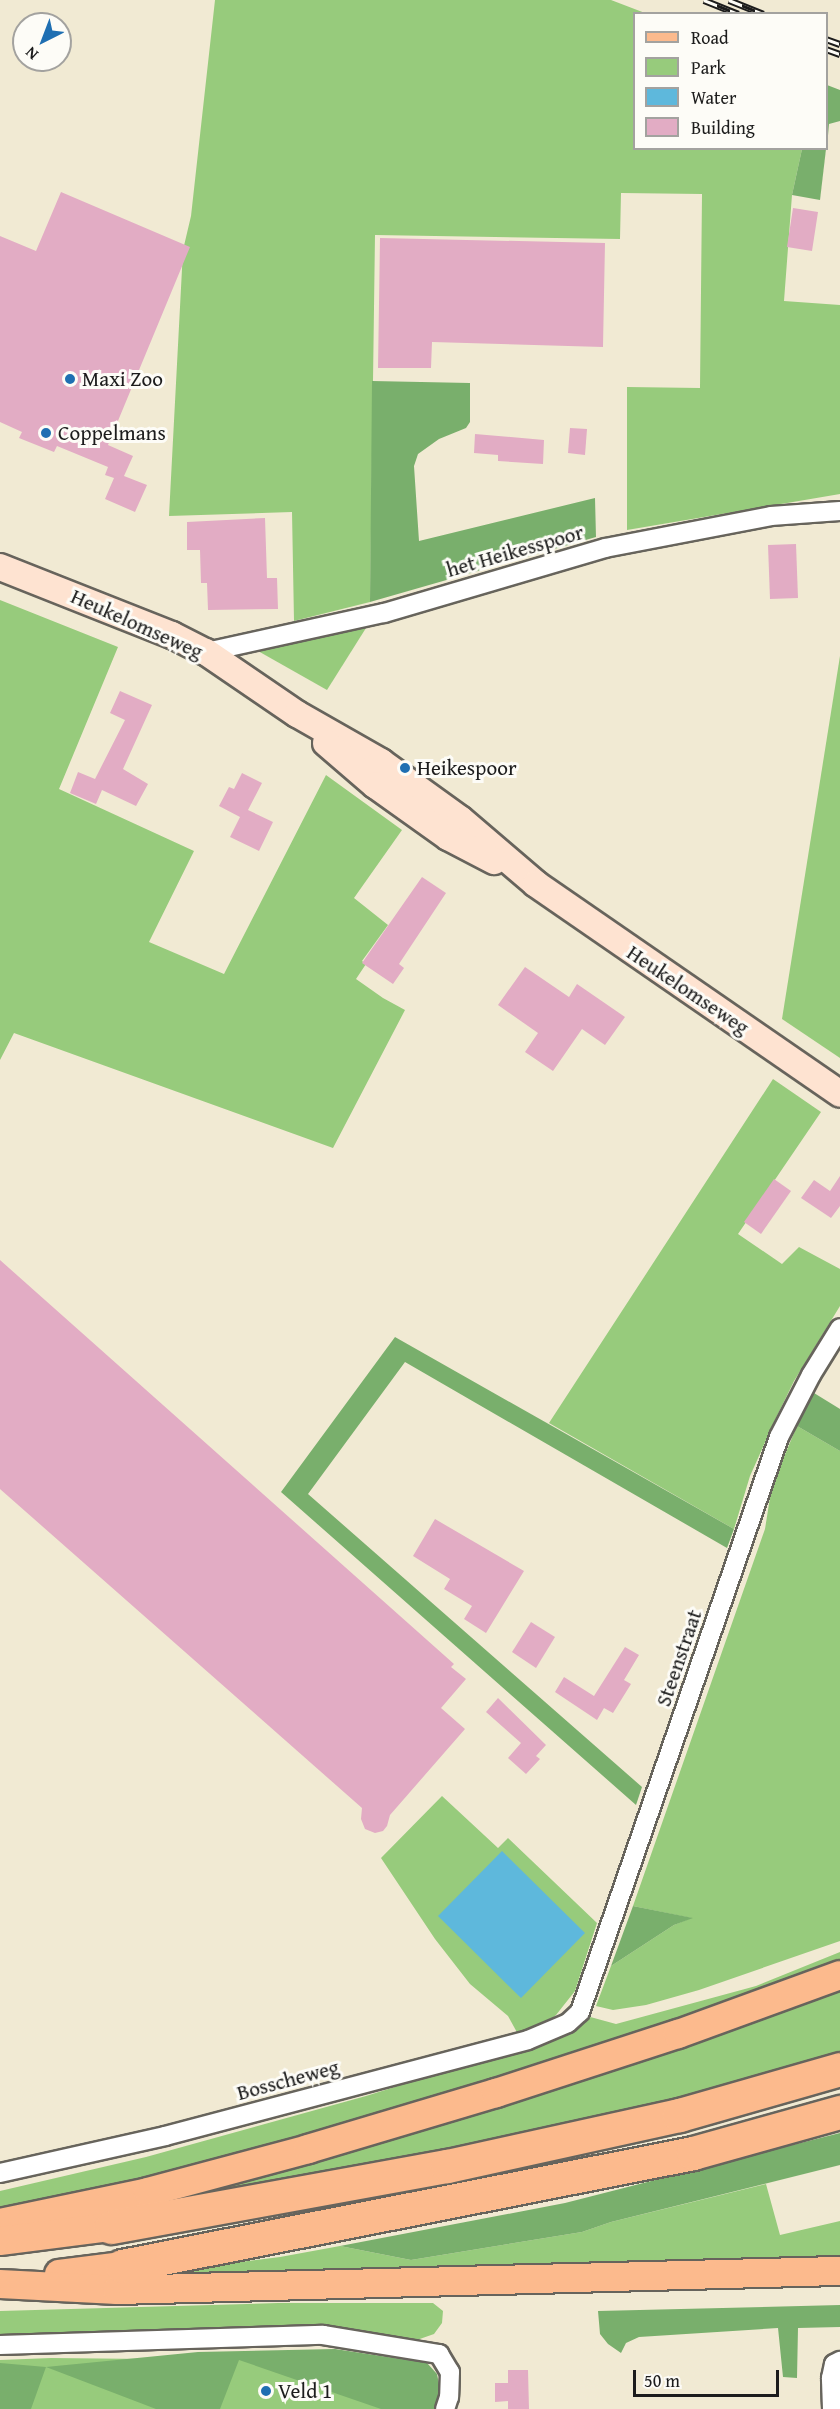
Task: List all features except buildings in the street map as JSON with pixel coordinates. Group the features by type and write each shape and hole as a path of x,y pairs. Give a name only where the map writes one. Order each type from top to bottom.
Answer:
{"highway":[{"path":"111,2227 447,2166 679,2115 840,2069"},
{"path":"122,2266 693,2152 840,2112"}],"main road":[{"path":"0,2223 148,2192 308,2149 678,2034 840,1975"},
{"path":"0,2241 111,2227"},
{"path":"0,2283 122,2266"},
{"path":"0,2283 117,2290 840,2271"}],"street":[{"name":"het Heikesspoor","path":"206,652 384,614 605,548 771,516 840,511"},
{"name":"Heukelomseweg","path":"0,567 136,619 206,652 297,714 335,752 375,785 448,837 536,884 840,1094"},
{"name":"Steenstraat","path":"580,2013 779,1437 811,1375 840,1328"},
{"name":"Bosscheweg","path":"0,2173 165,2136 528,2040 568,2023 580,2013"},
{"path":"0,2345 323,2335 439,2354 450,2372 449,2397 445,2409"},
{"path":"832,2409 831,2378 834,2364 840,2361"}],"green space":[{"path":"215,0 611,0 642,12 633,12 633,150 802,150 792,195 784,301 840,305 840,494 627,530 627,387 700,388 702,194 621,193 620,239 375,235 370,602 294,621 292,512 169,516 183,250 191,216"},
{"path":"828,85 840,90 840,121 829,124 828,136"},
{"path":"802,150 826,150 820,200 792,195"},
{"path":"372,381 470,383 470,422 466,428 439,439 418,454 414,466 419,541 595,498 596,537 370,602"},
{"path":"0,600 118,647 59,789 194,851 149,942 224,974 326,775 402,830 354,898 388,925 362,961 366,964 356,979 405,1010 333,1148 14,1033 0,1060"},
{"path":"366,628 327,690 258,651"},
{"path":"840,656 840,1058 782,1019"},
{"path":"773,1079 821,1112 738,1234 782,1264 799,1247 840,1269 840,1306 794,1381 775,1420 750,1476 734,1529 549,1423"},
{"path":"395,1337 734,1529 727,1548 405,1362 308,1494 642,1787 636,1805 281,1492"},
{"path":"814,1393 840,1409 840,1451 797,1426"},
{"path":"797,1426 840,1451 840,1941 699,1990 646,2005 613,2010 596,2006 611,1966 674,1925 691,1918 633,1906 765,1529 772,1485"},
{"path":"442,1796 498,1848 508,1838 597,1923 575,1991 556,2015 543,2026 519,2036 508,2016 470,1984 435,1939 381,1858"},
{"path":"633,1906 693,1918 674,1925 611,1966"},
{"path":"840,1952 840,1964 265,2156 0,2211 0,2191 146,2157 366,2096 526,2046 583,2015 616,2024 756,1986"},
{"path":"840,1991 840,2058 701,2097 325,2178 167,2200 686,2046"},
{"path":"840,2133 840,2165 611,2222 582,2232 411,2260 340,2246 565,2203"},
{"path":"766,2184 780,2235 840,2221 840,2263 102,2279 280,2257 340,2246 411,2260 582,2232 611,2222"},
{"path":"278,2303 433,2303 443,2311 442,2323 434,2334 414,2341 296,2327 0,2335 0,2311"},
{"path":"840,2305 840,2327 798,2328 797,2378 783,2377 778,2328 639,2337 626,2343 621,2353 608,2344 600,2334 598,2311"},
{"path":"335,2349 427,2363 437,2374 440,2389 435,2409 381,2409 239,2360 220,2409 156,2409 46,2367 198,2352"},
{"path":"51,2358 248,2360 409,2409 0,2409 0,2360"},
{"path":"0,2363 46,2367 31,2409 0,2409"}],"water":[{"path":"502,1851 585,1933 521,1998 438,1916"}],"railway":[{"path":"704,0 733,12"},
{"path":"729,0 758,12"},
{"path":"828,40 840,44"},
{"path":"828,50 840,54"}],"place":[{"name":"Maxi Zoo","path":"70,379"},
{"name":"Coppelmans","path":"46,433"},
{"name":"Heikespoor","path":"405,768"},
{"name":"Veld 1","path":"266,2391"}]}
